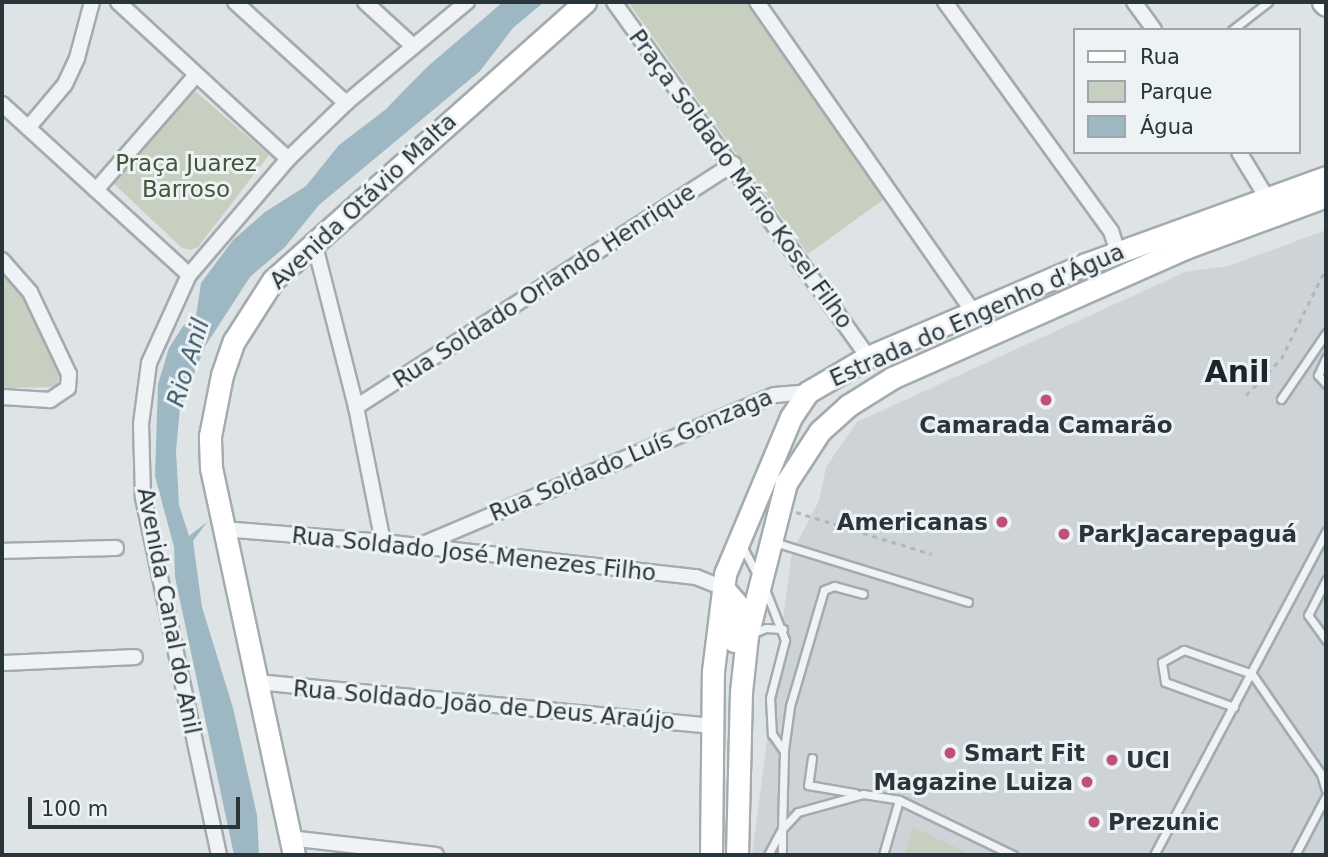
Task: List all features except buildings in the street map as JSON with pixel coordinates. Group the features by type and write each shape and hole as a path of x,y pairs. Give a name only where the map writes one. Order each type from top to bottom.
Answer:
{"street":[{"path":"28,128 65,84 82,45 92,2"},
{"path":"118,2 288,159"},
{"path":"235,2 346,103"},
{"path":"365,2 412,45"},
{"name":"Avenida Canal do Anil","path":"219,855 142,483 141,424 149,363 189,275 288,159 412,45 467,2"},
{"name":"Avenida Otávio Malta","path":"292,846 223,529 210,436 222,375 253,307 273,280 585,2"},
{"name":"Praça Soldado Mário Kosel Filho","path":"614,2 733,164 868,357"},
{"path":"757,2 975,315"},
{"path":"945,2 1111,231 1118,252"},
{"path":"1134,2 1153,28"},
{"path":"96,190 196,75"},
{"path":"2,104 189,275"},
{"path":"1240,154 1267,198"},
{"name":"Rua Soldado Orlando Henrique","path":"356,407 733,164"},
{"name":"Estrada do Engenho d'Água","path":"711,855 711,726 716,626 723,588 737,538 791,417 808,392 868,357 975,315 1118,252 1326,177"},
{"name":"Estrada do Engenho d'Água","path":"737,855 747,636 786,483 807,447 834,416 874,387 1185,248 1326,196"},
{"path":"314,242 356,407 383,542"},
{"path":"2,260 30,292 69,374 68,388 50,400 2,397"},
{"name":"Rua Soldado Luís Gonzaga","path":"419,546 775,394 808,392"},
{"name":"Rua Soldado José Menezes Filho","path":"223,529 383,542 696,577 723,588"},
{"path":"2,551 116,548"},
{"path":"723,588 733,597 737,615 732,697 740,758"},
{"path":"2,663 135,657"},
{"name":"Rua Soldado João de Deus Araújo","path":"256,682 711,726"},
{"path":"292,846 436,855"}],"lane":[{"path":"1235,28 1268,2"},
{"path":"1280,399 1326,333"},
{"path":"1326,358 1318,368 1326,384"},
{"path":"1154,855 1326,531"},
{"path":"737,538 783,629 785,640 770,698 772,734 784,750"},
{"path":"770,541 968,602"},
{"path":"1326,582 1308,615 1326,640"},
{"path":"782,855 784,750 790,706 824,590 834,586 863,594"},
{"path":"747,636 766,628 783,629"},
{"path":"1234,707 1165,682 1162,662 1184,650 1252,674 1321,774 1326,790"},
{"path":"813,758 808,785 899,800 1013,855"},
{"path":"768,855 782,829 810,805 863,794"},
{"path":"1295,855 1326,796"},
{"path":"883,855 899,800"}],"path":[{"path":"1246,395 1281,359 1326,268"},
{"path":"779,507 932,554"}],"shaded area":[{"name":"ParkJacarepaguá","path":"1326,230 1326,855 752,855 792,552 819,501 826,467 857,422 1185,272 1229,266"}],"green space":[{"path":"628,2 749,2 887,197 808,254"},
{"name":"Praça Juarez Barroso","path":"195,91 269,155 198,247 191,250 182,248 112,182"},
{"path":"2,266 20,287 60,370 57,387 2,388"},
{"path":"913,827 971,855 905,855"}],"water":[{"name":"Rio Anil","path":"503,2 544,2 513,28 480,71 319,205 285,247 250,277 206,345 180,407 176,451 179,505 189,536 207,522 193,541 202,607 233,708 257,815 259,855 234,855 175,577 174,547 155,476 158,384 169,348 183,326 196,316 201,283 233,240 265,212 306,186 339,145 385,110 427,67"}],"place":[{"name":"Camarada Camarão","path":"1046,400"},
{"name":"Americanas","path":"1002,522"},
{"name":"ParkJacarepaguá","path":"1064,534"},
{"name":"Smart Fit","path":"950,753"},
{"name":"UCI","path":"1112,760"},
{"name":"Magazine Luiza","path":"1087,782"},
{"name":"Prezunic","path":"1094,822"}],"district":[{"name":"Anil","path":"1237,372"}]}
